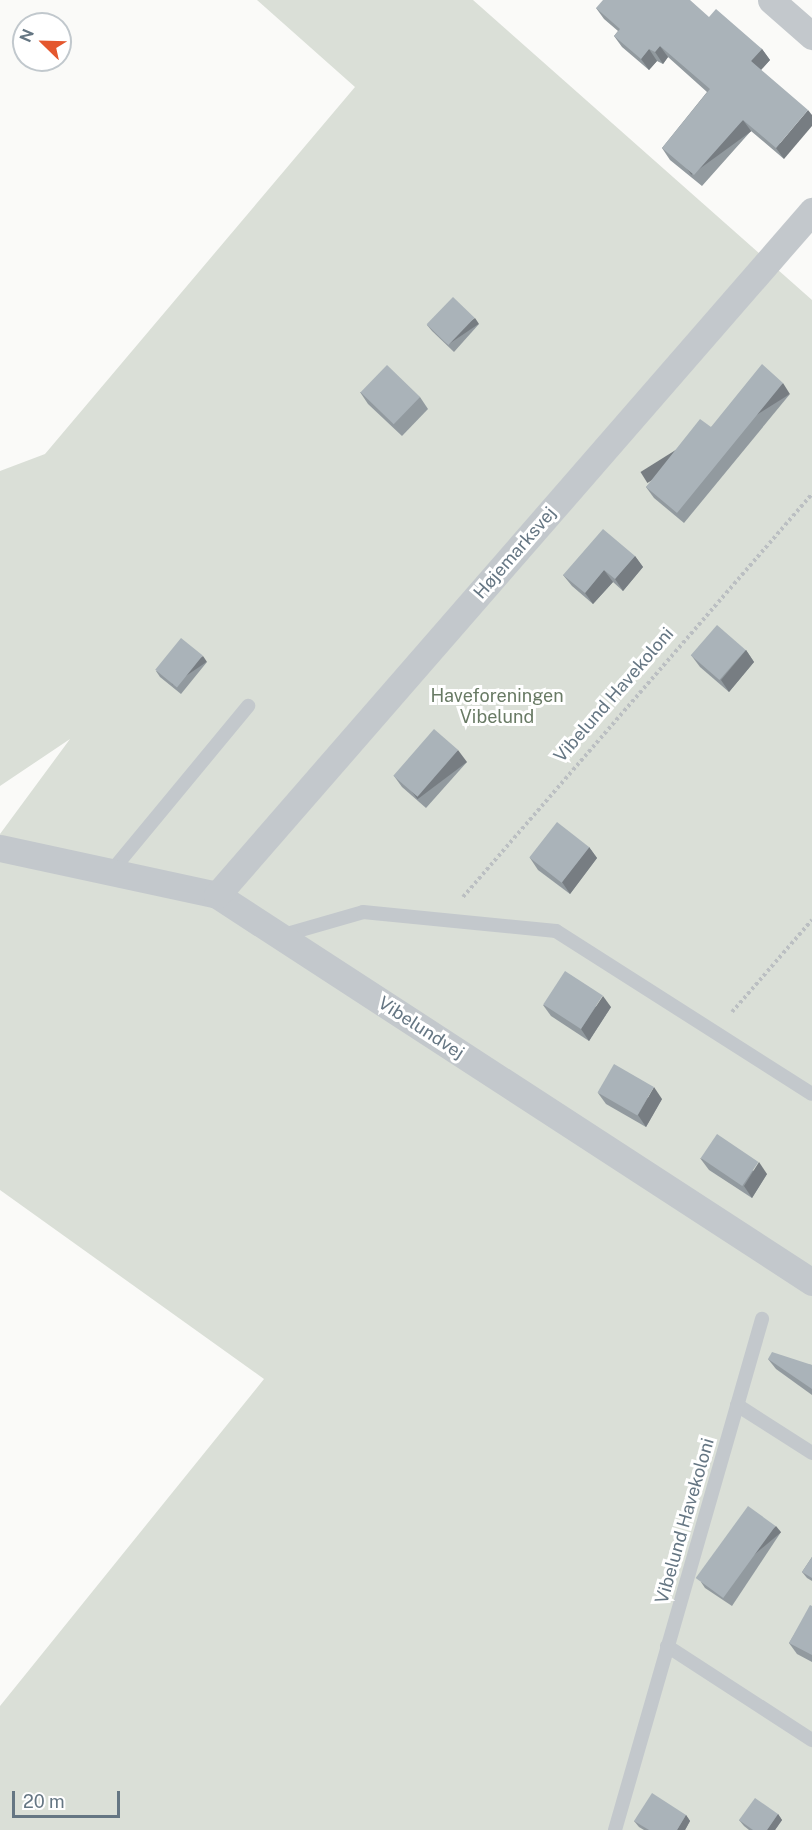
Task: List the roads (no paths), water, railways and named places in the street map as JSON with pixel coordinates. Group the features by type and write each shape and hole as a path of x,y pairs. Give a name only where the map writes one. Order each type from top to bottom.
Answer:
{"street":[{"path":"771,0 812,36"},
{"name":"Højemarksvej","path":"218,895 812,211"},
{"name":"Vibelundvej","path":"0,848 218,895 812,1282"}],"lane":[{"path":"109,873 248,706"},
{"path":"280,936 363,912 556,931 812,1094"},
{"name":"Vibelund Havekoloni","path":"615,1830 762,1319"},
{"path":"737,1405 812,1453"},
{"path":"667,1646 812,1740"}],"park label":[{"name":"Haveforeningen Vibelund","path":"497,707"}]}
